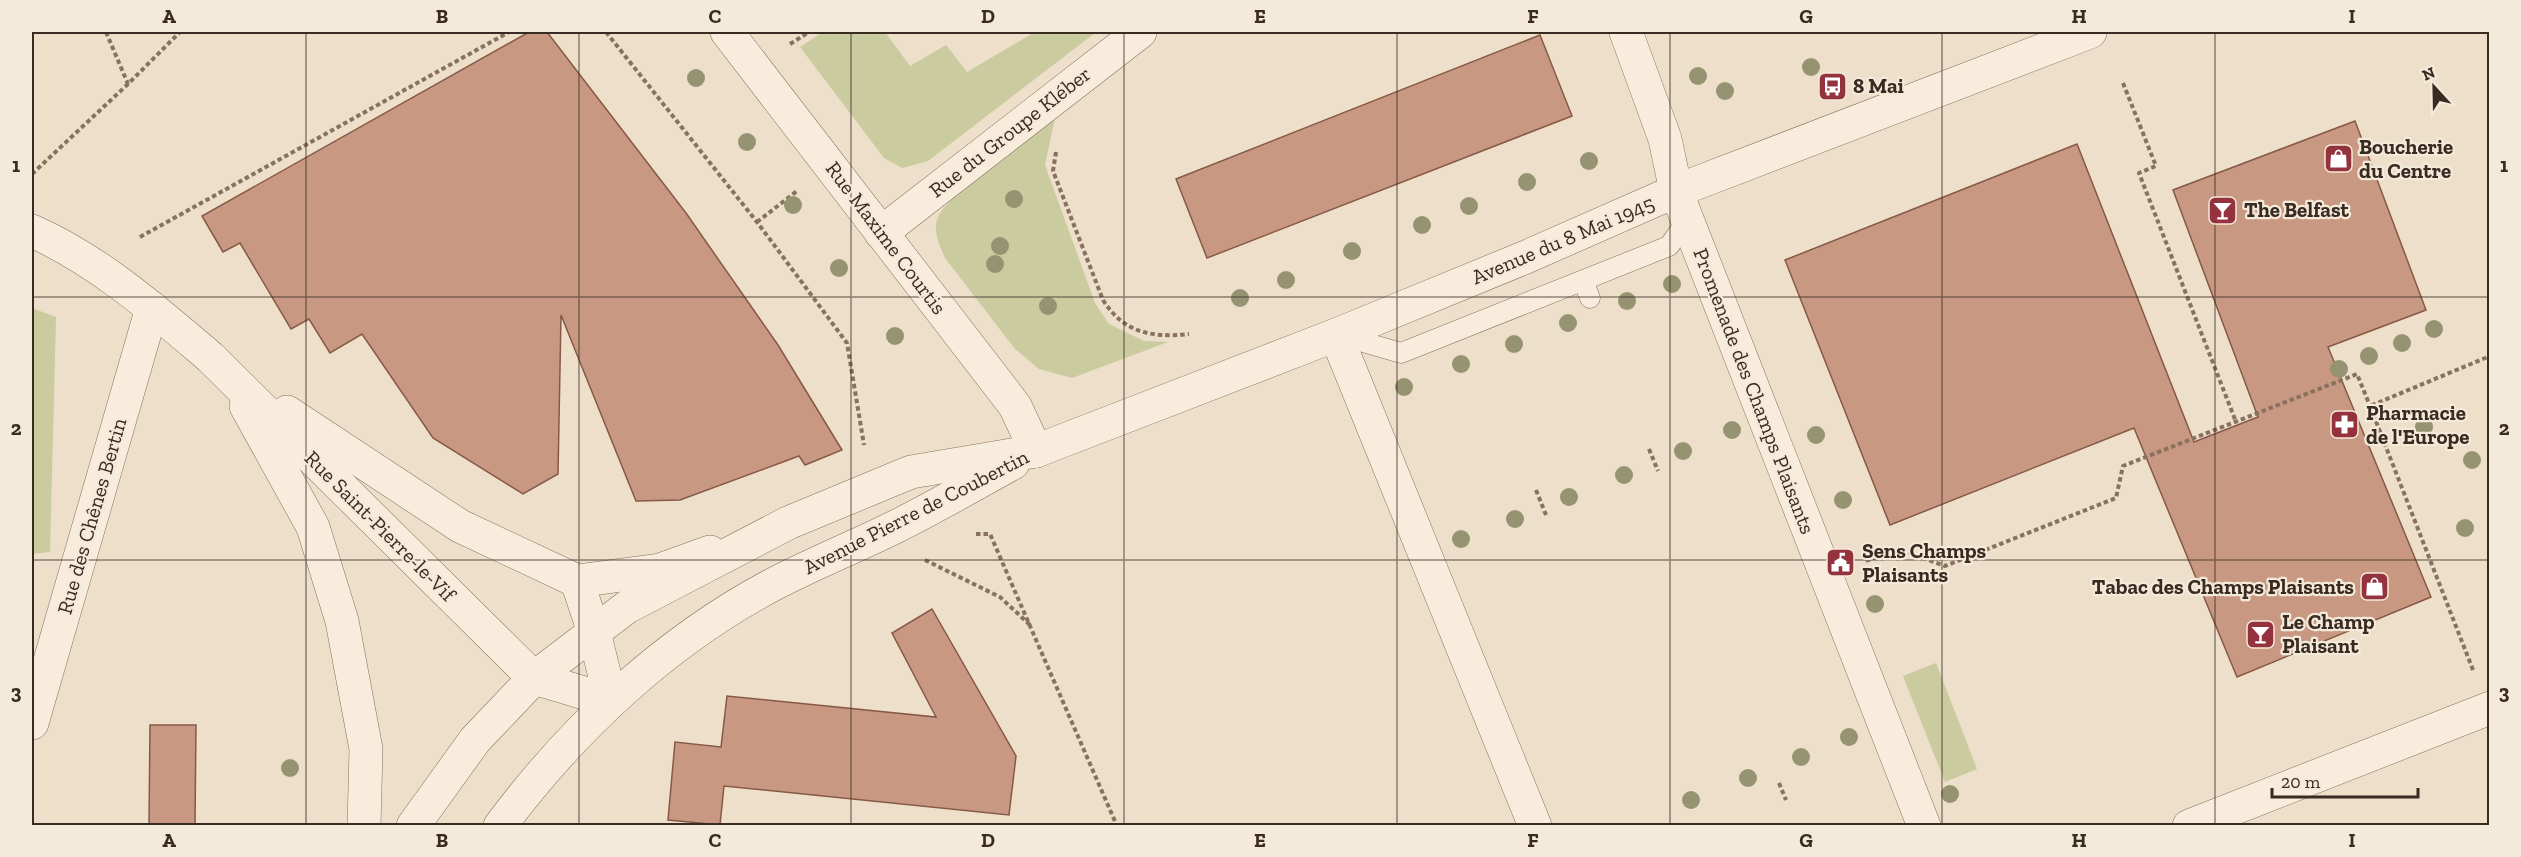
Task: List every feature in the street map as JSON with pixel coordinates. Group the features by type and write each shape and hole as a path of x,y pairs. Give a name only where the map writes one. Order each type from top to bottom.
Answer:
{"street":[{"name":"Rue Maxime Courtis","path":"726,32 1014,406 1036,451"},
{"name":"Rue du Groupe Kléber","path":"881,233 1140,32"},
{"name":"Promenade des Champs Plaisants","path":"1626,32 1665,139 1681,206 1924,825"},
{"name":"Avenue du 8 Mai 1945","path":"1036,451 1336,335 1526,257 1681,206 2090,32"},
{"name":"Rue Saint-Pierre-le-Vif","path":"32,231 59,243 152,308 228,373 534,678"},
{"name":"Rue des Chênes Bertin","path":"32,723 152,308"},
{"path":"1336,335 1535,825"},
{"name":"Rue Saint-Pierre-le-Vif","path":"228,373 460,526 578,581"},
{"name":"Rue Saint-Pierre-le-Vif","path":"228,373 312,527 342,621 366,749 363,825"},
{"name":"Avenue Pierre de Coubertin","path":"413,825 475,740 534,678 627,607 788,523 911,472 1036,451"},
{"name":"Avenue Pierre de Coubertin","path":"500,825 521,797 634,678 693,635 773,585 932,508 1036,451"},
{"path":"611,701 594,632 578,581 660,570 788,523"},
{"path":"534,678 611,701"},
{"path":"2188,825 2483,694"}],"lane":[{"path":"1336,335 1401,352 1475,333 1586,290 1669,246 1681,206"}],"path":[{"path":"106,32 128,84"},
{"path":"32,174 180,32"},
{"path":"140,237 509,32"},
{"path":"606,32 757,222 847,343 866,456"},
{"path":"784,48 809,32"},
{"path":"2122,83 2156,166 2139,173 2236,422"},
{"path":"1057,147 1053,171 1103,300 1115,318 1139,331 1164,337 1189,334"},
{"path":"757,222 800,189"},
{"path":"2370,406 2490,356"},
{"path":"1827,577 1898,549 1944,566 2116,498 2123,466 2357,374 2483,694"},
{"path":"1649,449 1658,471"},
{"path":"1536,490 1546,515"},
{"path":"973,534 990,534 1117,825"},
{"path":"920,558 1000,597 1031,626"},
{"path":"1779,783 1786,800"}],"green space":[{"path":"823,32 885,32 910,66 946,45 967,72 1035,32 1095,33 928,161 902,168 884,158 800,47"},
{"path":"1055,118 1045,165 1095,303 1109,324 1144,341 1168,342 1072,378 1039,369 1015,349 945,258 937,238 936,228 938,217 957,195"},
{"path":"32,308 56,317 50,552 32,554"},
{"path":"1936,663 1977,769 1945,782 1903,676"}],"building":[{"path":"529,32 547,32 686,213 778,345 842,450 805,465 799,456 680,500 636,501 561,315 558,474 523,494 433,438 362,334 330,353 309,319 291,329 240,243 223,252 202,216"},
{"path":"1540,35 1572,116 1207,258 1176,179"},
{"path":"2355,121 2426,310 2328,347 2431,597 2237,677 2134,428 1890,525 1785,260 2077,144 2194,442 2258,417 2173,190"},
{"path":"932,609 1016,756 1009,815 724,786 720,825 668,820 675,742 721,747 727,696 936,717 892,633"},
{"path":"150,725 196,725 195,825 149,825"}],"place":[{"name":"8 Mai","path":"1832,86"},
{"name":"Boucherie du Centre","path":"2338,159"},
{"name":"The Belfast","path":"2223,210"},
{"name":"Pharmacie de l'Europe","path":"2345,425"},
{"name":"Sens Champs Plaisants","path":"1841,563"},
{"name":"Tabac des Champs Plaisants","path":"2375,587"},
{"name":"Le Champ Plaisant","path":"2261,634"}]}
